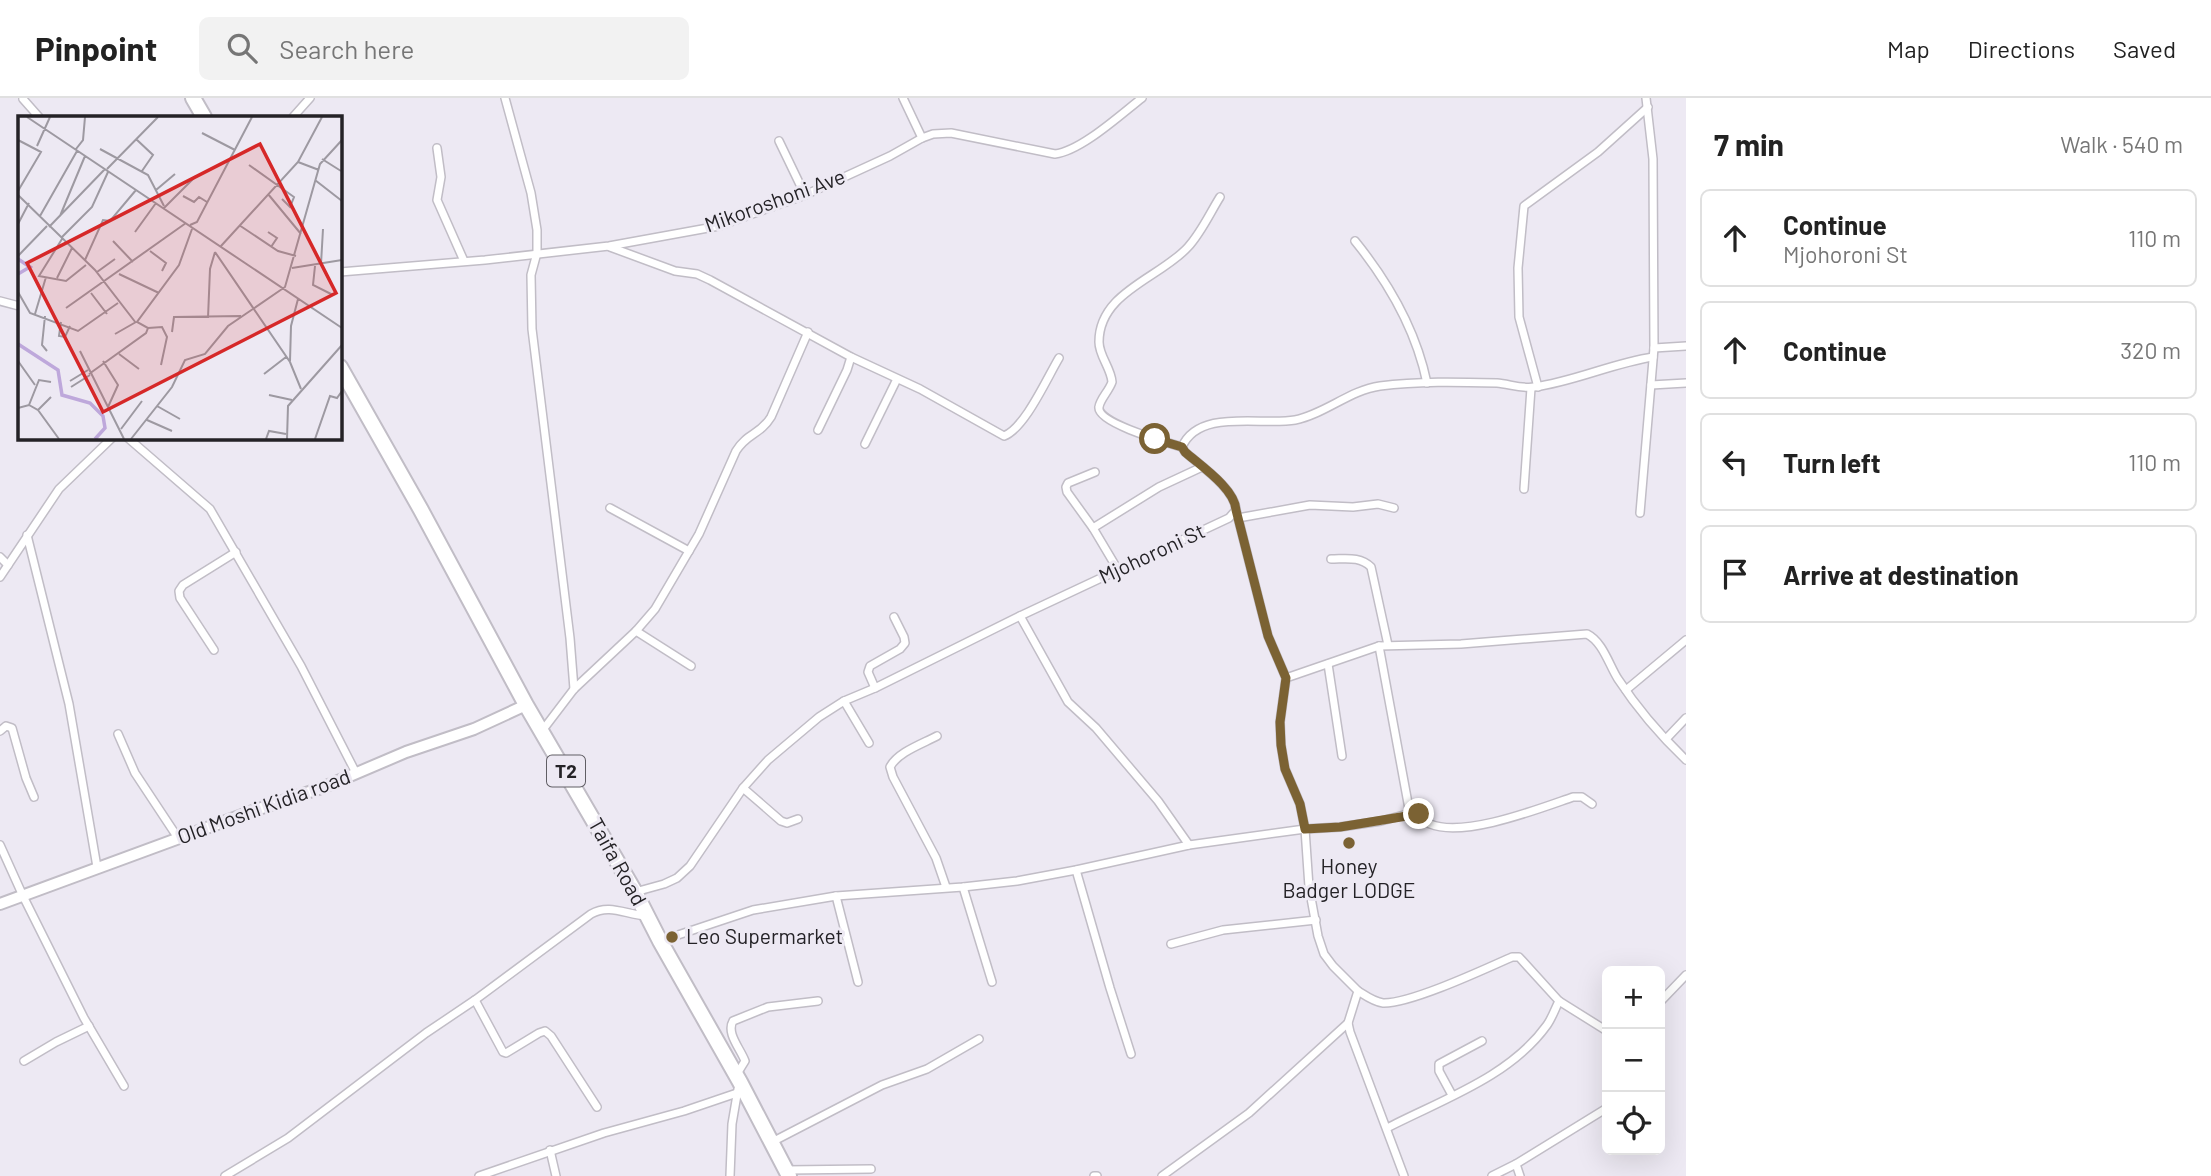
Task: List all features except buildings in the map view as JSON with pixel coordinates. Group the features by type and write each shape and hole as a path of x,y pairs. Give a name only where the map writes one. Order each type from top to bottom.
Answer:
{"highway":[{"path":"193,98 203,116"},
{"name":"Taifa Road","path":"341,369 526,705 635,892 788,1173"}],"street":[{"path":"294,116 310,98"},
{"path":"505,98 531,193 537,230 537,253 531,275 532,330 574,689"},
{"path":"903,98 922,138"},
{"name":"Mikoroshoni Ave","path":"341,272 609,246 719,226 805,195 933,134 951,133 1055,154 1064,153 1081,144 1142,98"},
{"path":"1640,513 1654,348 1653,159 1646,98"},
{"path":"23,99 38,116"},
{"path":"1524,489 1534,387 1519,317 1518,268 1524,206 1598,152 1648,107"},
{"path":"779,141 805,195"},
{"path":"437,148 441,177 437,200 464,261"},
{"path":"1220,197 1189,247 1120,298 1104,315 1099,342 1101,355 1112,382 1099,406 1099,412 1105,418 1140,434 1182,447 1236,502 1268,636 1286,678 1280,722 1281,745 1285,769 1300,804 1305,829 1309,887 1324,954 1358,991 1384,1003 1403,1000 1519,957 1559,1001 1604,1029"},
{"path":"1355,241 1386,282 1417,344 1427,383"},
{"path":"609,246 675,271 704,277 851,357 920,389 1004,436 1012,433 1059,358"},
{"path":"0,301 18,306"},
{"path":"0,311 9,303"},
{"path":"542,731 574,689 636,631 655,609 699,534 736,451 743,440 764,428 771,417 808,332"},
{"path":"1654,348 1686,346"},
{"path":"818,430 848,370 851,357"},
{"path":"1182,447 1186,440 1205,426 1223,420 1256,422 1296,419 1377,387 1427,383 1501,383 1534,387 1653,357"},
{"path":"865,444 897,379"},
{"path":"1651,385 1686,383"},
{"path":"0,577 60,489 111,439"},
{"path":"129,439 210,509 301,666 356,774"},
{"path":"1093,528 1159,487 1202,467"},
{"path":"1095,472 1068,483 1066,492 1093,528 1118,570"},
{"path":"1237,514 1310,505 1353,507 1378,504 1394,508"},
{"path":"610,508 689,551"},
{"name":"Mjohoroni St","path":"635,892 677,878 690,866 744,788 768,760 819,716 844,701 1237,514"},
{"path":"27,536 69,704 97,867"},
{"path":"214,650 180,598 179,591 183,585 236,552"},
{"path":"0,557 8,565"},
{"path":"1331,559 1356,559 1371,567 1410,814"},
{"path":"1020,616 1068,702 1096,728 1158,801 1189,845"},
{"path":"876,688 868,672 870,666 900,649 905,643 894,617"},
{"path":"636,631 691,666"},
{"path":"1286,678 1383,646 1461,644 1587,634 1595,640 1626,690 1686,760"},
{"path":"1626,690 1686,640"},
{"path":"1328,664 1342,756"},
{"path":"844,701 869,743"},
{"name":"Old Moshi Kidia road","path":"0,904 250,811 324,787 406,752 474,729 526,705"},
{"path":"1666,738 1686,718"},
{"path":"0,731 6,726 12,728 34,797"},
{"path":"118,734 135,773 178,838"},
{"path":"937,736 904,754 890,766 893,777 936,858 946,887"},
{"path":"744,788 781,821 798,819"},
{"path":"660,941 753,910 836,896 1017,881 1189,845 1305,829 1340,827 1410,814 1423,815 1430,824 1447,827 1503,820 1573,797 1582,797 1592,804"},
{"path":"0,845 89,1026 124,1086"},
{"path":"1076,870 1131,1054"},
{"path":"963,887 992,982"},
{"path":"836,896 858,982"},
{"path":"225,1176 288,1138 426,1033 600,909 611,908 632,915 647,916"},
{"path":"1171,944 1223,930 1315,920"},
{"path":"1665,997 1686,975"},
{"path":"1162,1176 1249,1113 1348,1023 1358,991"},
{"path":"475,1000 503,1052 506,1053 545,1031 551,1036 597,1107"},
{"path":"730,1176 732,1124 738,1083 745,1061 730,1026 733,1021 768,1007 818,1001"},
{"path":"1387,1128 1475,1084 1518,1056 1548,1023 1559,1001"},
{"path":"1348,1023 1404,1176"},
{"path":"24,1061 89,1026"},
{"path":"772,1142 883,1085 926,1069 979,1039"},
{"path":"1452,1095 1439,1072 1439,1064 1482,1041"},
{"path":"479,1176 496,1173 550,1150 684,1111 738,1083"},
{"path":"1492,1176 1602,1111"},
{"path":"550,1150 556,1176"},
{"path":"1516,1164 1520,1176"},
{"path":"788,1173 871,1169"}],"place":[{"name":"Honey Badger LODGE","path":"1349,843"},
{"name":"Leo Supermarket","path":"672,937"}],"route":[{"path":"1155,439 1182,447 1236,502 1268,636 1286,678 1280,722 1281,745 1285,769 1294,786 1305,829 1340,827 1419,814"}]}
